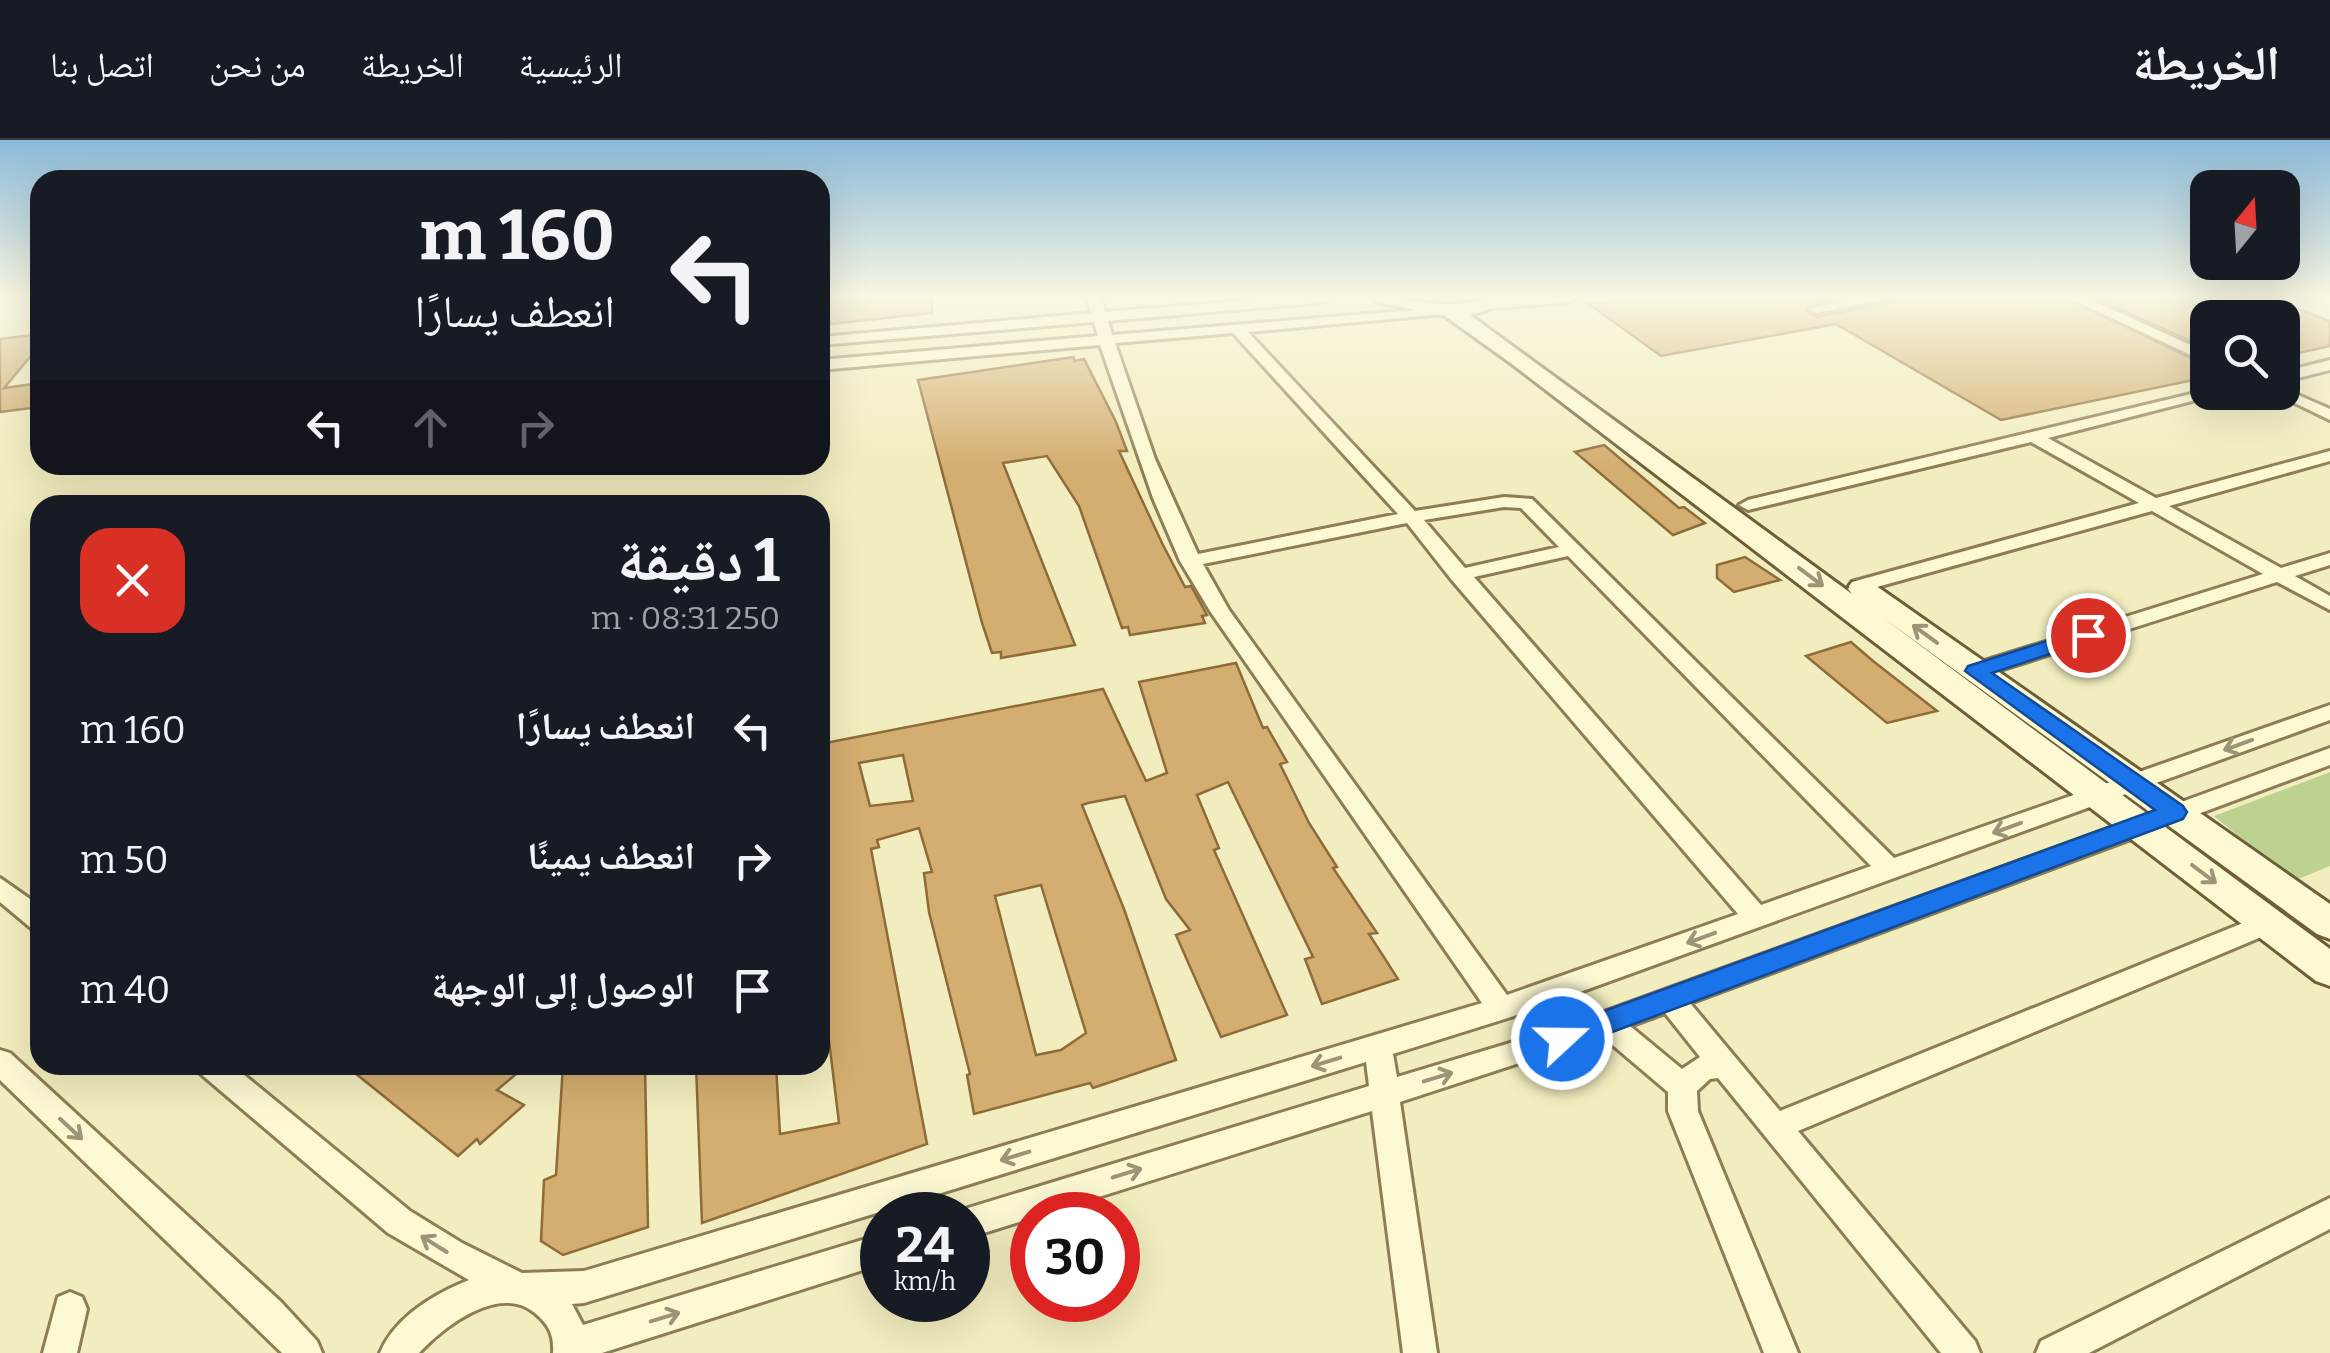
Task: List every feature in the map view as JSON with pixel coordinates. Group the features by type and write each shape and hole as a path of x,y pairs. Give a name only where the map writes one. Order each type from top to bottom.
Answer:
{"street":[{"path":"830,363 927,355"},
{"path":"1110,355 1124,402 1189,560 1220,611 1501,1009"},
{"path":"1261,355 1411,517 1757,918"},
{"path":"1506,355 2116,789 2175,812 2325,914"},
{"path":"1554,355 1748,505 1975,671 2116,789 2140,825 2330,970"},
{"path":"2300,372 2330,365"},
{"path":"1748,505 2190,399"},
{"path":"2300,402 2330,416"},
{"path":"2034,438 2330,604"},
{"path":"1859,586 2330,456"},
{"path":"1189,560 1411,517 1504,502 1526,503 1890,870"},
{"path":"1458,575 1572,550"},
{"path":"1975,671 2330,559"},
{"path":"397,1353 436,1313 467,1296 497,1289 584,1287 1501,1009 2330,712"},
{"path":"990,1216 1605,1022 2330,756"},
{"path":"0,888 30,914"},
{"path":"1774,1128 2268,923"},
{"path":"1669,998 1964,1353"},
{"path":"1605,1022 1682,1086 1683,1111 1780,1353"},
{"path":"1378,1046 1420,1353"},
{"path":"0,1062 269,1314 305,1353"},
{"path":"1682,1086 1704,1068 1724,1065"},
{"path":"224,1075 399,1222 450,1254 548,1300 565,1320 573,1351 860,1256"},
{"path":"2053,1353 2330,1213"},
{"path":"60,1353 70,1310"}],"green space":[{"path":"2330,772 2330,866 2293,881 2214,816"}],"building":[{"path":"0,355 30,355 4,388 30,384 30,408 0,412"},
{"path":"1889,355 2184,355 2190,357 2190,381 2001,420"},
{"path":"1074,357 1074,361 1084,359 1116,422 1127,451 1119,451 1162,543 1185,587 1191,586 1207,615 1202,616 1205,623 1130,635 1128,627 1122,628 1079,506 1047,456 1003,463 1075,645 1001,658 1001,652 992,653 982,623 918,380"},
{"path":"1604,445 1679,508 1684,507 1705,523 1673,535 1575,452"},
{"path":"1745,557 1780,580 1734,592 1717,578 1717,565"},
{"path":"1851,642 1937,711 1887,723 1806,656"},
{"path":"1236,663 1263,728 1267,727 1287,762 1280,764 1309,823 1337,867 1333,868 1377,933 1369,934 1398,979 1322,1004 1305,959 1313,957 1228,782 1197,795 1219,848 1214,850 1287,1015 1221,1037 1176,935 1190,930 1166,899 1125,796 1088,803 1082,805 1124,909 1176,1060 1093,1088 1090,1083 974,1114 967,1075 970,1074 929,912 924,873 932,872 919,828 877,840 879,847 871,849 927,1144 702,1223 696,1075 777,1075 780,1134 839,1123 830,1049 830,742 1103,689 1146,781 1167,773 1139,682","holes":["903,755 913,801 870,806 859,763","1041,885 1086,1033 1061,1050 1036,1055 995,896"]},
{"path":"357,1075 515,1075 497,1090 524,1105 480,1144 477,1139 458,1156"},
{"path":"562,1075 645,1075 648,1227 563,1255 541,1241 544,1180 556,1175"}],"route":[{"path":"1562,1039 2175,812 1975,671 2088,635"}]}
